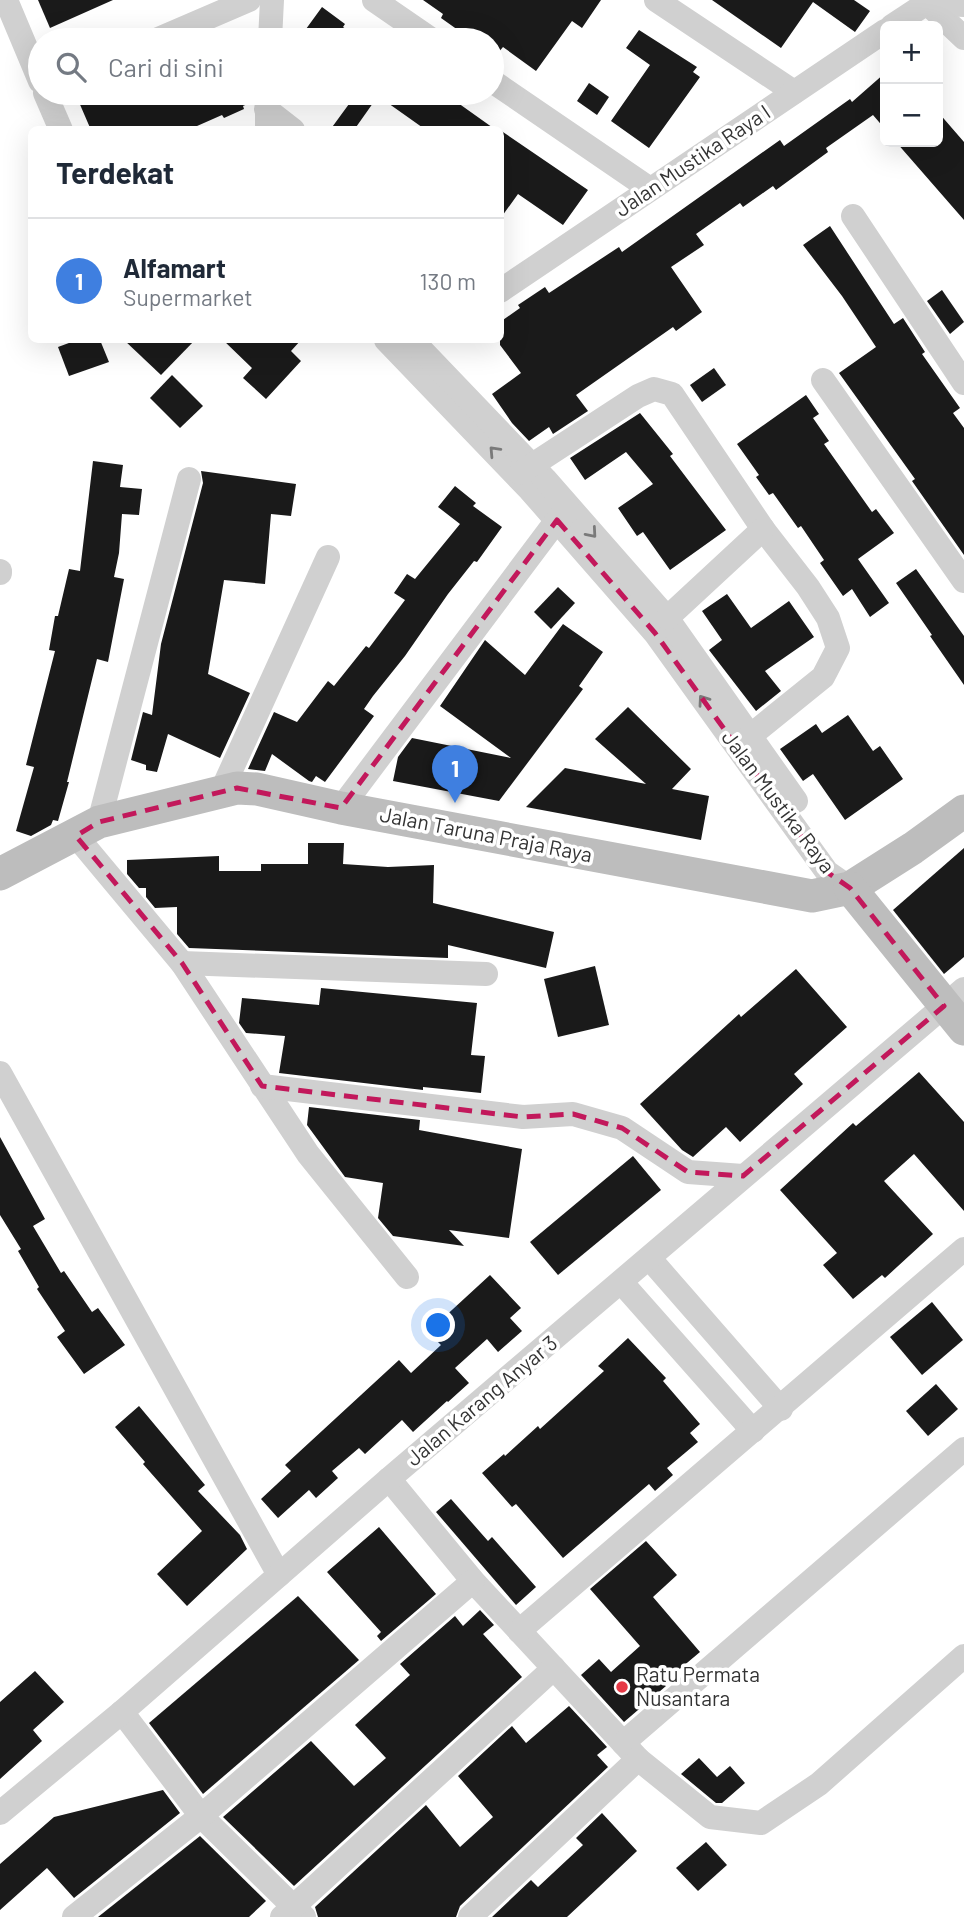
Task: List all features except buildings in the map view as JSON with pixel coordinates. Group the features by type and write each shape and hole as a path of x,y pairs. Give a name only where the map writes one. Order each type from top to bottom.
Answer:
{"street":[{"path":"6,0 28,52"},
{"path":"184,28 249,0"},
{"path":"271,28 272,0"},
{"path":"374,0 415,28"},
{"path":"656,0 794,92"},
{"path":"924,1 964,38"},
{"path":"898,21 924,1 964,5"},
{"name":"Jalan Mustika Raya I","path":"504,287 880,34"},
{"path":"504,89 650,190"},
{"path":"50,105 59,126"},
{"path":"267,110 288,126"},
{"path":"853,216 964,383"},
{"name":"Jalan Mustika Raya","path":"417,346 564,514 667,618 841,865 850,888"},
{"path":"823,380 964,582"},
{"path":"524,470 638,396 654,389 672,394 763,528 808,587 828,618 838,648 823,677 750,736"},
{"path":"189,479 87,829 182,963 309,1154 407,1277"},
{"path":"341,808 564,514"},
{"name":"Jalan Mustika Raya","path":"564,514 655,633 827,872 850,888"},
{"path":"667,618 763,528"},
{"path":"222,790 328,558"},
{"name":"Jalan Taruna Praja Raya","path":"0,874 87,829 222,790 257,789 341,808 811,896 850,888 913,848 964,811"},
{"path":"850,888 957,1008"},
{"path":"182,963 486,974"},
{"name":"Jalan Karang Anyar 3","path":"0,1813 122,1712 389,1479 622,1283 743,1177 957,1008"},
{"path":"0,1073 279,1575"},
{"path":"262,1086 523,1117 573,1114 622,1128 688,1172 743,1177"},
{"path":"519,1631 781,1409 964,1249"},
{"path":"650,1259 781,1409"},
{"path":"622,1283 753,1431"},
{"path":"470,1917 630,1751 964,1449"},
{"path":"389,1479 473,1581 630,1751 710,1817 761,1823 819,1784 964,1656"},
{"path":"74,1917 201,1816 473,1581"},
{"path":"122,1712 201,1816 293,1914 554,1668"}],"highlighted area":[{"path":"557,520 655,633 827,872 850,888 944,1006 743,1176 688,1172 622,1128 573,1114 523,1117 262,1086 182,963 76,836 99,822 237,788 341,808"}],"place":[{"name":"Alfamart","path":"455,803"},
{"name":"Ratu Permata Nusantara","path":"622,1687"}]}
